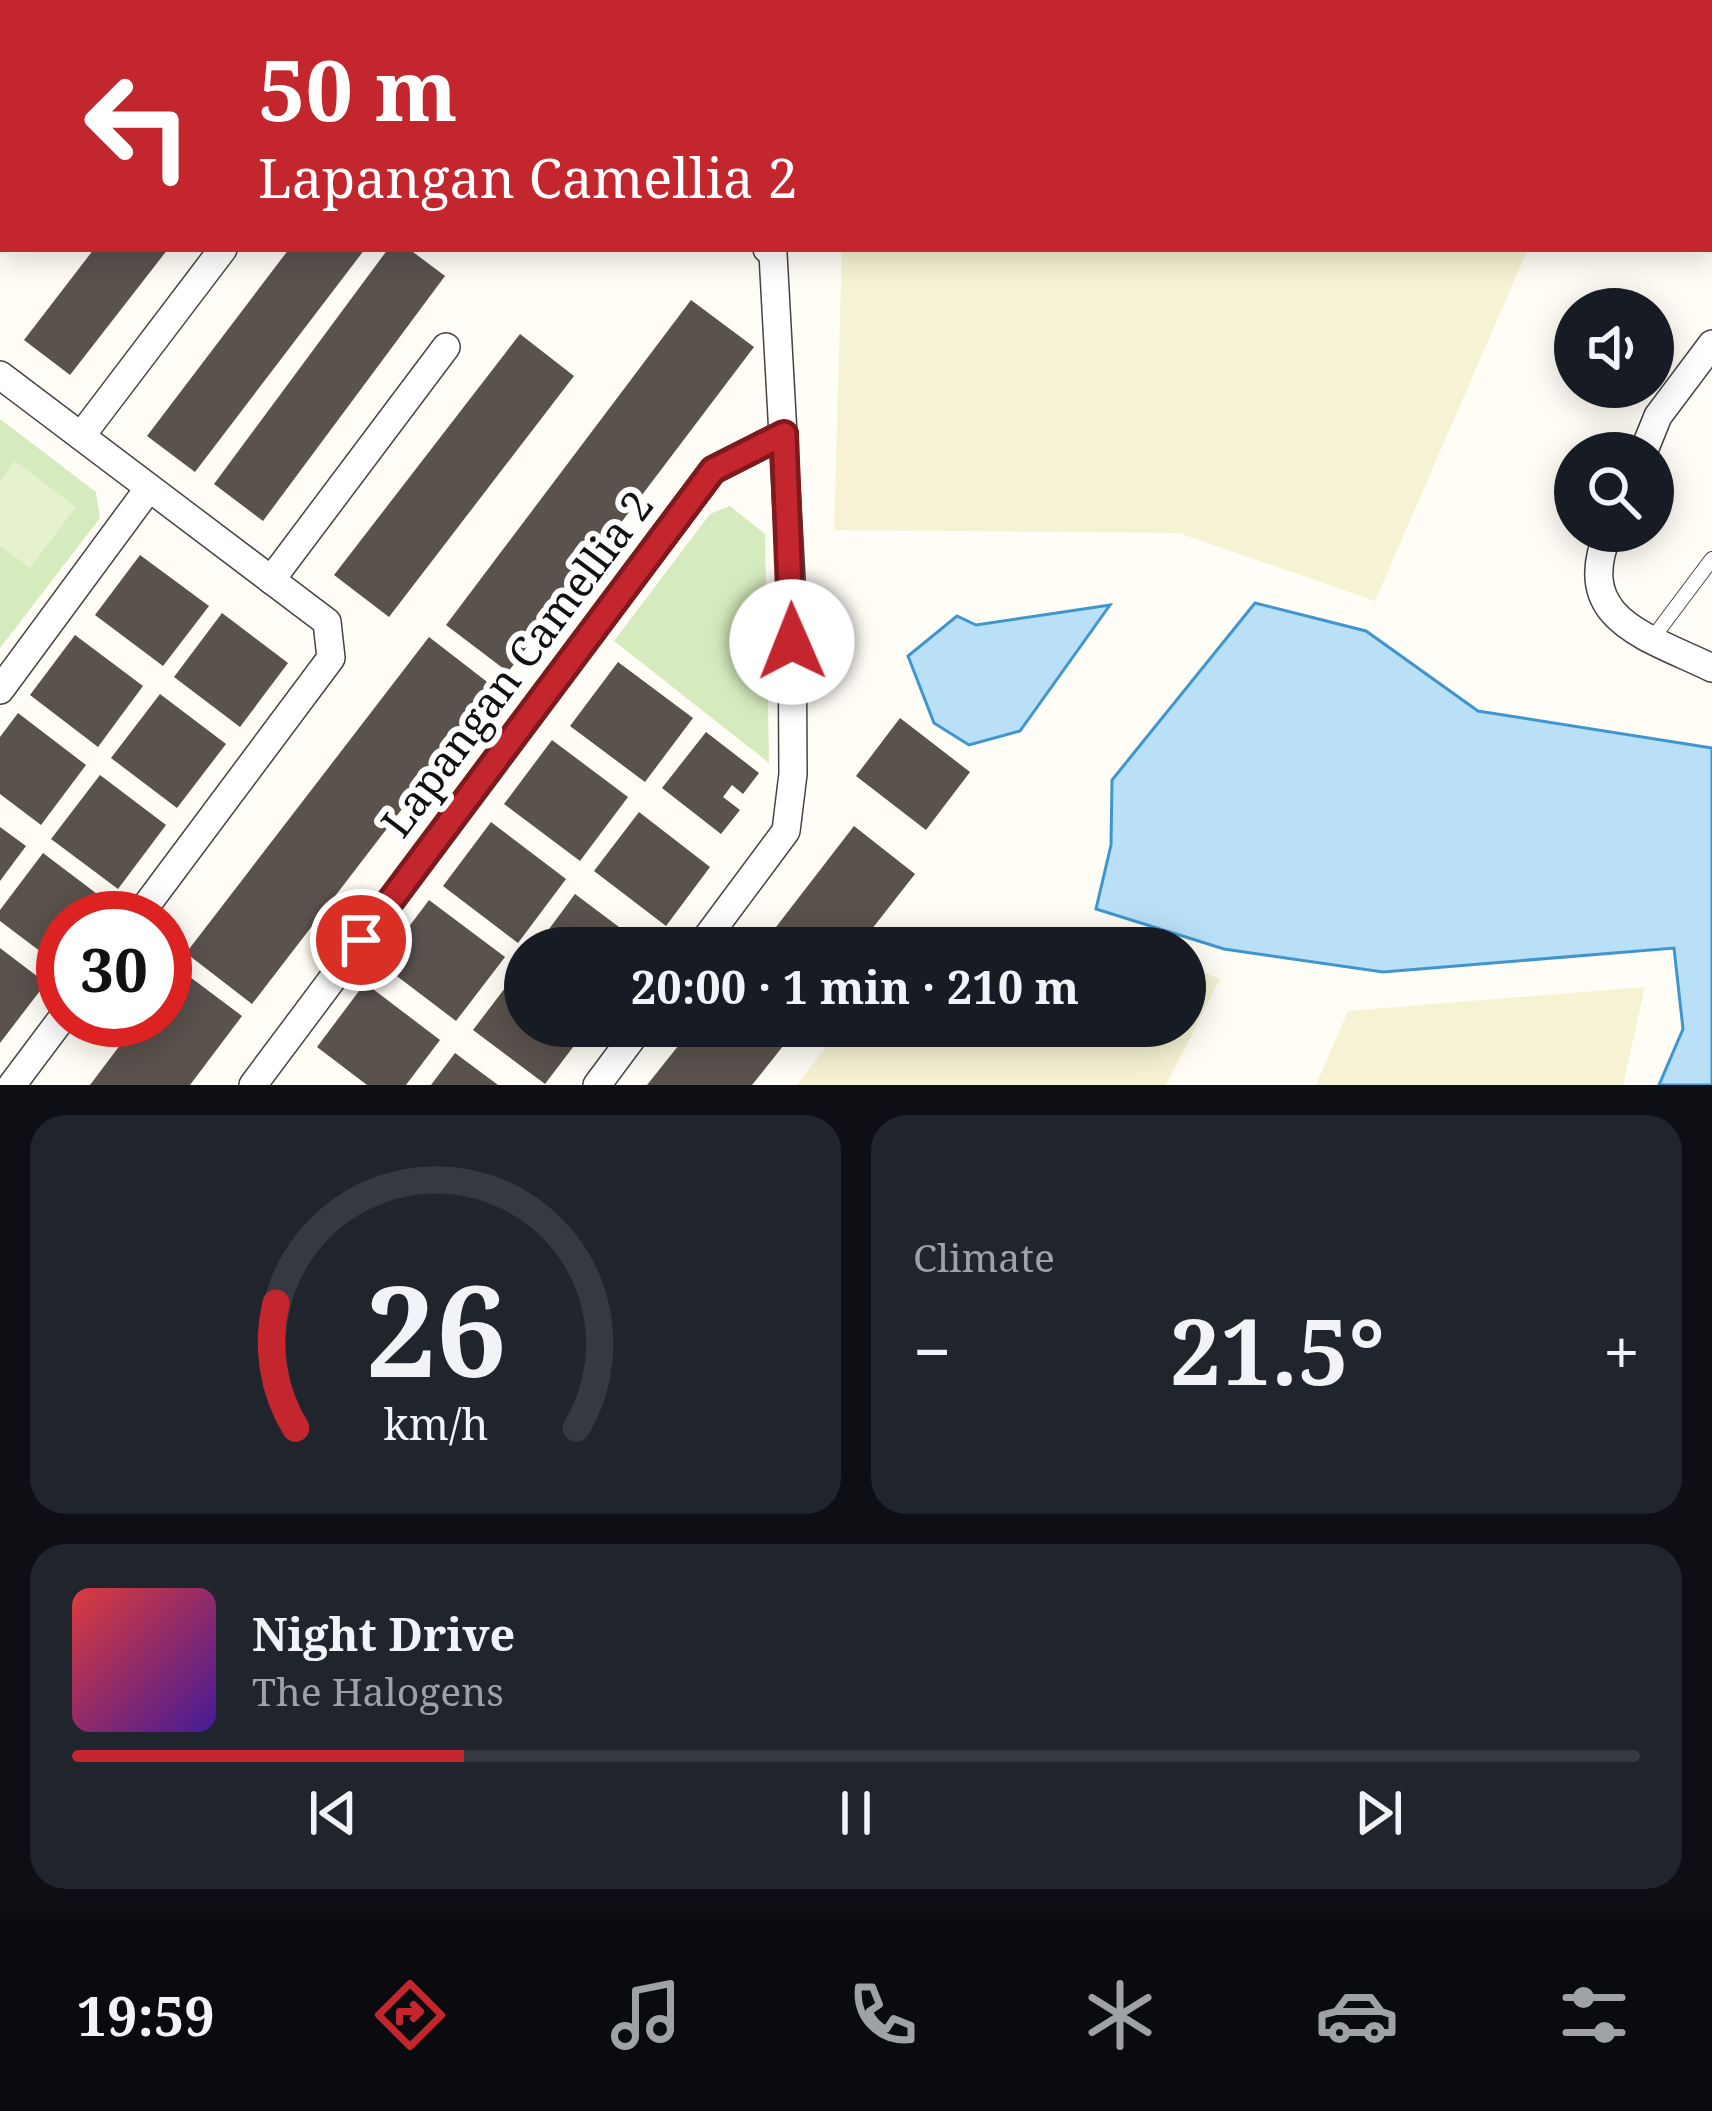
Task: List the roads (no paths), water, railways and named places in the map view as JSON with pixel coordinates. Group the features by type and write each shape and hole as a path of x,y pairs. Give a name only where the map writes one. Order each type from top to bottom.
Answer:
{"street":[{"path":"81,436 221,252"},
{"path":"715,927 786,831 793,752 784,434 771,252"},
{"path":"1651,432 1712,344"},
{"path":"271,580 446,347"},
{"path":"0,375 327,622 331,658 157,891"},
{"name":"Lapangan Camellia 2","path":"253,1085 713,470 784,434"},
{"path":"0,690 149,488"},
{"path":"1600,552 1597,588 1609,611 1652,639 1712,668"},
{"path":"12,1085 40,1047"},
{"path":"597,1085 625,1047"}],"lane":[{"path":"1652,639 1712,560"}],"water":[{"path":"1255,603 1366,631 1478,711 1712,748 1712,1085 1659,1085 1683,1029 1674,948 1383,972 1224,949 1206,943 1206,927 1154,927 1096,909 1111,845 1112,780"},
{"path":"1110,605 1020,731 969,745 934,723 908,656 957,616 976,625"}]}
